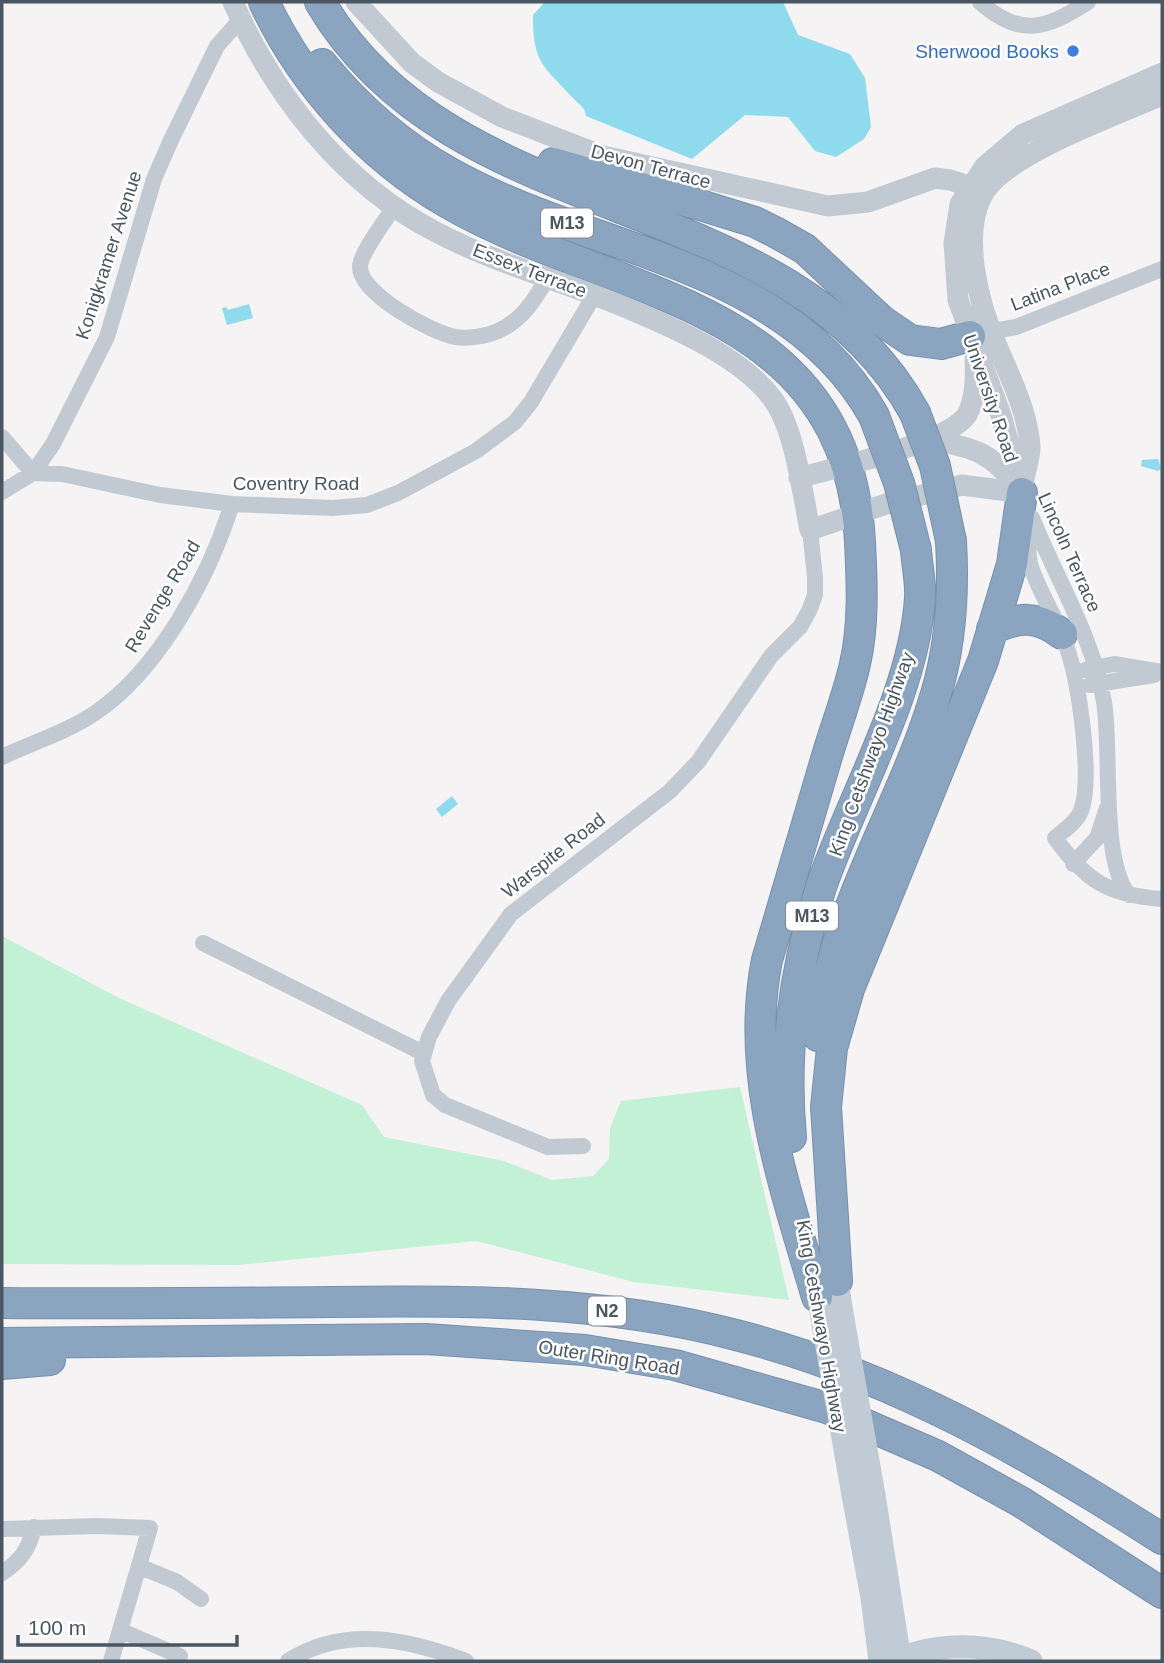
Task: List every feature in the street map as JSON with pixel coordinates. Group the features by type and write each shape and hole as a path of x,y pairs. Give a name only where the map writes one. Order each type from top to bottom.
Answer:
{"highway":[{"name":"King Cetshwayo Highway","path":"280,2 306,44 339,85 416,152 452,174 511,202 681,267 757,302 823,350 851,380 874,416 899,483 916,550 921,595 916,629 890,713 822,885 799,964 792,1002 788,1085 790,1135 830,1302"},
{"name":"King Cetshwayo Highway","path":"320,2 377,74 424,114 460,138 507,163 679,231 800,291 838,320 871,352 915,413 935,466 951,541 952,613 937,692 845,923 819,1028 814,1110 830,1302"},
{"path":"246,7 284,40 324,96 387,161 449,203 489,223 677,300 757,343 803,386 834,438 845,464 858,514 862,586 855,664 767,960 760,996 762,1066 775,1146 830,1302"},
{"path":"460,138 755,222 805,249 882,321 910,340 941,345 978,339"},
{"path":"830,1302 825,1107 839,1018 983,661 1012,564 1022,493"},
{"path":"992,629 1021,617 1049,624 1062,634"},
{"name":"N2","path":"2,1303 474,1302 611,1311 697,1325 793,1351 934,1406 1056,1472 1162,1539"},
{"path":"2,1364 284,1340"},
{"name":"Outer Ring Road","path":"2,1343 479,1341 585,1350 674,1365 776,1391 850,1417 938,1456 1021,1502 1162,1594"}],"main road":[{"name":"King Cetshwayo Highway","path":"830,1302 890,1657"},
{"path":"890,1657 970,1646 1031,1661"}],"street":[{"name":"Devon Terrace","path":"356,2 412,63 438,82 502,117 603,156 643,168 828,206 868,202 935,178 977,189"},
{"path":"980,2 1003,20 1029,26 1056,21 1088,2"},
{"name":"Essex Terrace","path":"246,7 309,127 339,161 394,207 437,233 660,322 714,350 757,381 778,406 799,478 810,530"},
{"name":"Konigkramer Avenue","path":"2,492 33,473 53,444 107,337 154,180 217,46 246,7"},
{"name":"University Road","path":"977,189 1004,147 1023,134 1162,73"},
{"name":"University Road","path":"1022,493 978,339 958,300 954,274 954,226 960,204 977,189 1037,151 1162,95"},
{"path":"394,207 360,263 362,278 396,308 423,324 455,337 497,332 529,309 548,277"},
{"name":"Latina Place","path":"978,339 1016,327 1162,269"},
{"name":"Coventry Road","path":"33,473 62,474 160,495 232,504 333,508 367,505 398,493 477,451 508,429 531,402 595,294"},
{"path":"799,478 932,440 967,415 975,392 978,339"},
{"path":"2,437 33,473"},
{"path":"932,440 984,452 1006,471 1022,493"},
{"path":"810,530 930,491 962,485 1022,493"},
{"name":"Lincoln Terrace","path":"1022,493 1030,565 1062,634 1076,680 1084,744 1084,795 1080,812 1070,826 1055,838 1073,864 1100,885 1129,895 1162,899"},
{"name":"Lincoln Terrace","path":"1022,493 1096,667 1108,743 1108,806 1115,867 1121,886 1129,895"},
{"name":"Revenge Road","path":"2,757 88,718 125,691 155,654 186,606 225,528 232,504"},
{"name":"Warspite Road","path":"423,1053 448,1000 511,915 684,778 771,656 800,627 815,595 810,530"},
{"path":"1076,680 1096,667 1114,664 1162,673"},
{"path":"1076,680 1100,684 1162,673"},
{"name":"Lincoln Terrace","path":"1073,864 1097,838 1108,806"},
{"path":"203,943 423,1053 426,1080 433,1095 445,1105 548,1147 583,1146"},
{"path":"2,1573 21,1559 31,1541 34,1527"},
{"path":"2,1529 150,1528 141,1567 111,1661"},
{"path":"141,1567 177,1583 201,1599"},
{"path":"122,1631 180,1656"},
{"path":"288,1661 320,1644 351,1637 430,1647 466,1661"}],"green space":[{"path":"2,936 121,999 362,1105 384,1137 504,1161 552,1180 593,1176 609,1159 610,1128 621,1101 740,1087 789,1300 634,1282 476,1241 240,1265 2,1264"}],"water":[{"path":"545,2 783,2 798,35 850,54 865,78 871,127 864,139 836,157 815,151 788,117 745,115 692,159 586,116 583,108 547,70 538,54 533,15"},
{"path":"249,304 253,318 227,325 222,308 226,307 228,310"},
{"path":"1158,459 1161,469 1158,471 1141,466 1142,460"},
{"path":"452,796 458,804 442,817 436,809"}],"place":[{"name":"Sherwood Books","path":"1073,51"}]}
